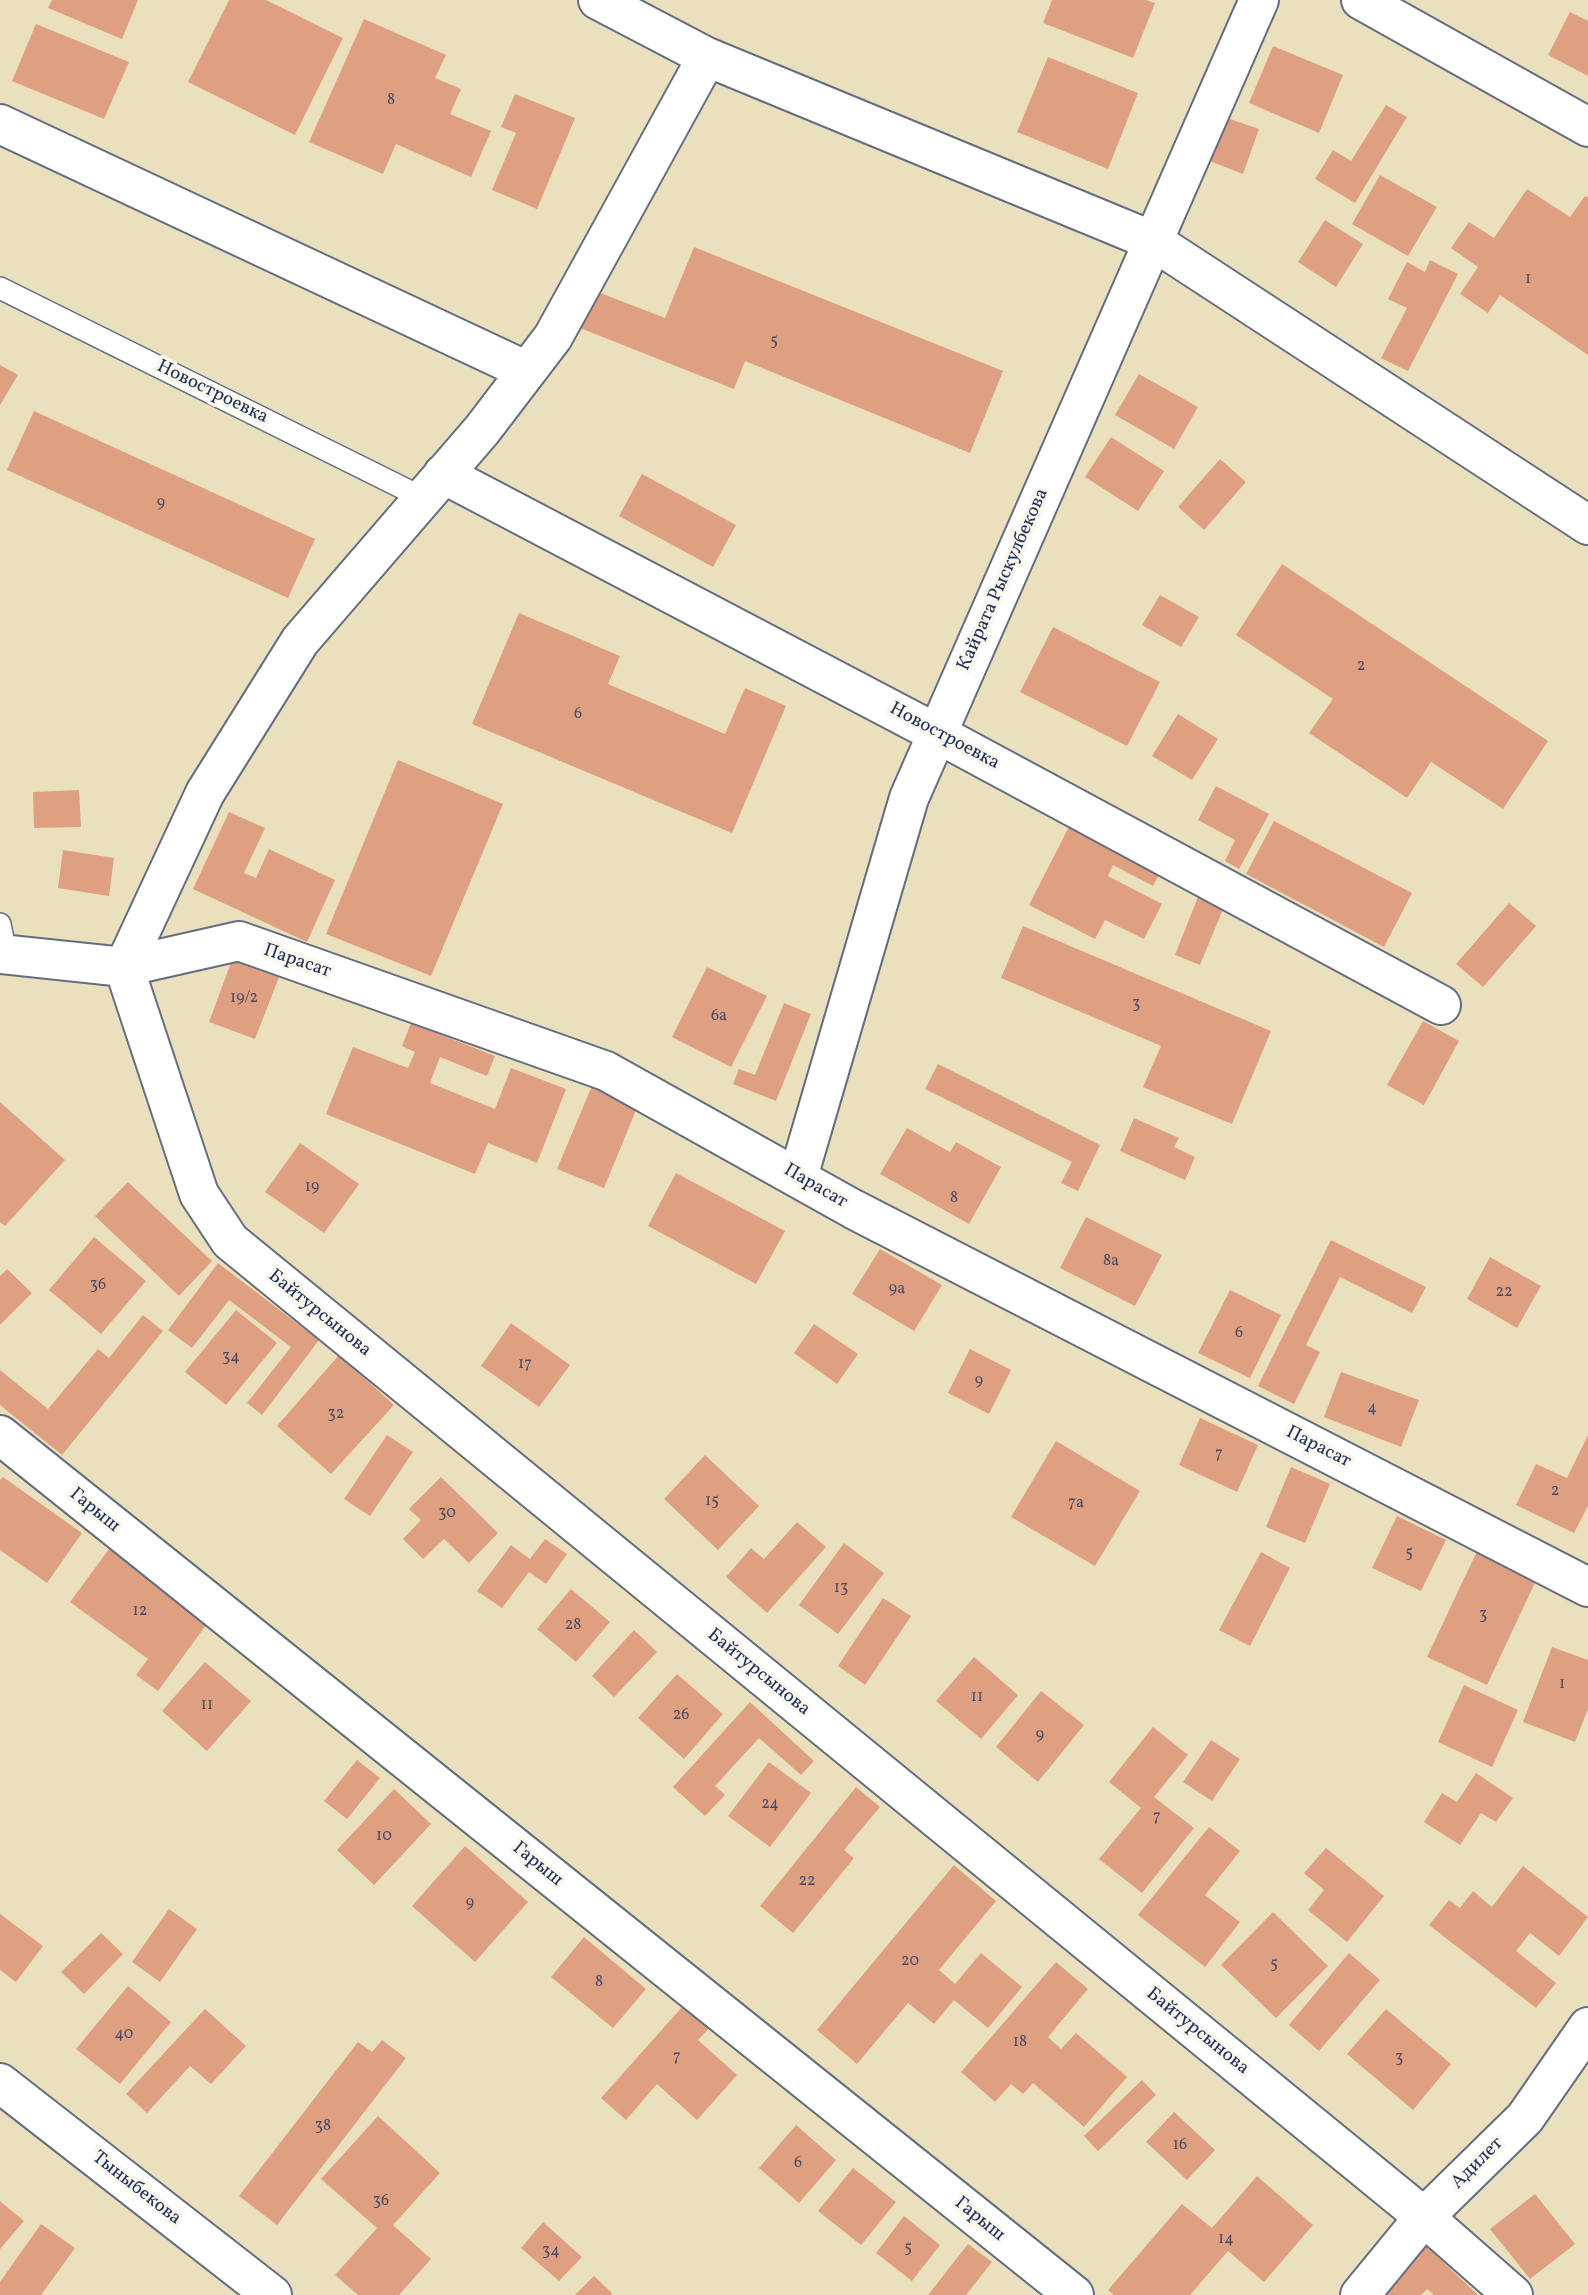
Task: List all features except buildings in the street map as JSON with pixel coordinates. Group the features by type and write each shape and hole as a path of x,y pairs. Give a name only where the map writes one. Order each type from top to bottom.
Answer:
{"street":[{"path":"598,0 707,57 1153,242 1588,525"},
{"name":"Кайрата Рыскулбекова","path":"798,1177 909,798 1259,0"},
{"path":"1361,0 1588,127"},
{"path":"124,967 205,793 300,641 482,430 553,337 707,57"},
{"path":"0,124 527,371"},
{"name":"Новостроевка","path":"433,486 936,733 1441,1005"},
{"name":"Парасат","path":"2,944 124,967 239,941 606,1071 853,1209 1588,1587"},
{"name":"Байтурсынова","path":"124,967 199,1194 229,1241 1424,2217 1513,2295"},
{"name":"Гарыш","path":"0,1436 1074,2295"},
{"name":"Адилет","path":"1360,2295 1424,2217 1525,2118 1588,2027"},
{"name":"Тыныбекова","path":"0,2083 272,2295"}],"lane":[{"name":"Новостроевка","path":"0,288 433,486"}]}
